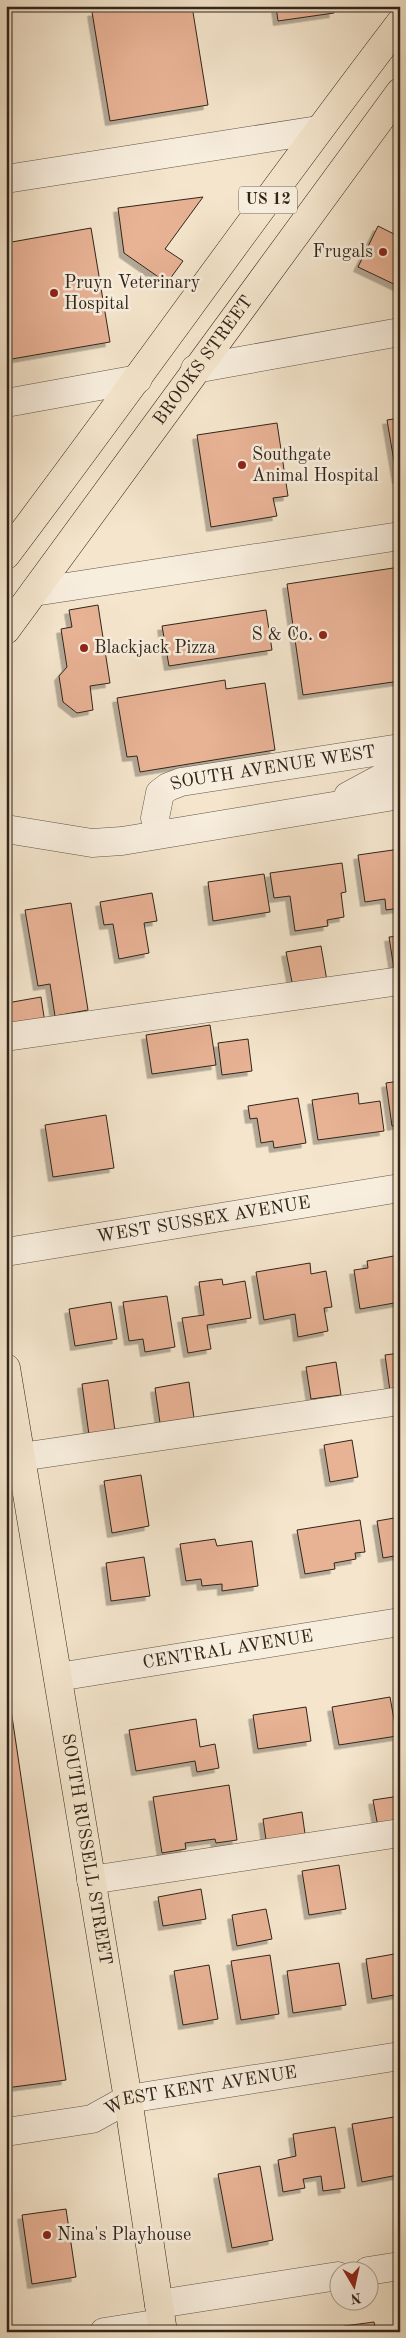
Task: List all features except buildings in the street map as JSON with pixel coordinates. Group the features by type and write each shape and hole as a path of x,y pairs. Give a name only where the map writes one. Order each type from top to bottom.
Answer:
{"main road":[{"name":"US 12","path":"6,555 138,379 318,130 400,23"},
{"name":"BROOKS STREET","path":"6,630 195,369 400,92"},
{"name":"SOUTH RUSSELL STREET","path":"6,1368 128,2099 161,2319"}],"street":[{"path":"6,179 318,130"},
{"path":"195,369 400,332"},
{"path":"6,403 138,379"},
{"path":"34,592 400,536"},
{"name":"SOUTH AVENUE WEST","path":"159,833 154,818 160,793 168,787 182,782 400,748"},
{"path":"328,806 387,775 400,773"},
{"path":"6,829 92,843 122,841 159,833 400,795"},
{"path":"6,1037 400,981"},
{"name":"WEST SUSSEX AVENUE","path":"6,1252 400,1188"},
{"path":"21,1457 400,1401"},
{"name":"CENTRAL AVENUE","path":"58,1677 400,1622"},
{"path":"92,1880 400,1833"},
{"name":"WEST KENT AVENUE","path":"6,2132 92,2119 128,2099 400,2056"},
{"path":"378,2269 400,2266"},
{"path":"104,2332 328,2278"}],"place":[{"name":"Frugals","path":"383,252"},
{"name":"Pruyn Veterinary Hospital","path":"54,293"},
{"name":"Southgate Animal Hospital","path":"242,465"},
{"name":"S & Co.","path":"323,635"},
{"name":"Blackjack Pizza","path":"84,648"},
{"name":"Nina's Playhouse","path":"47,2235"}]}
